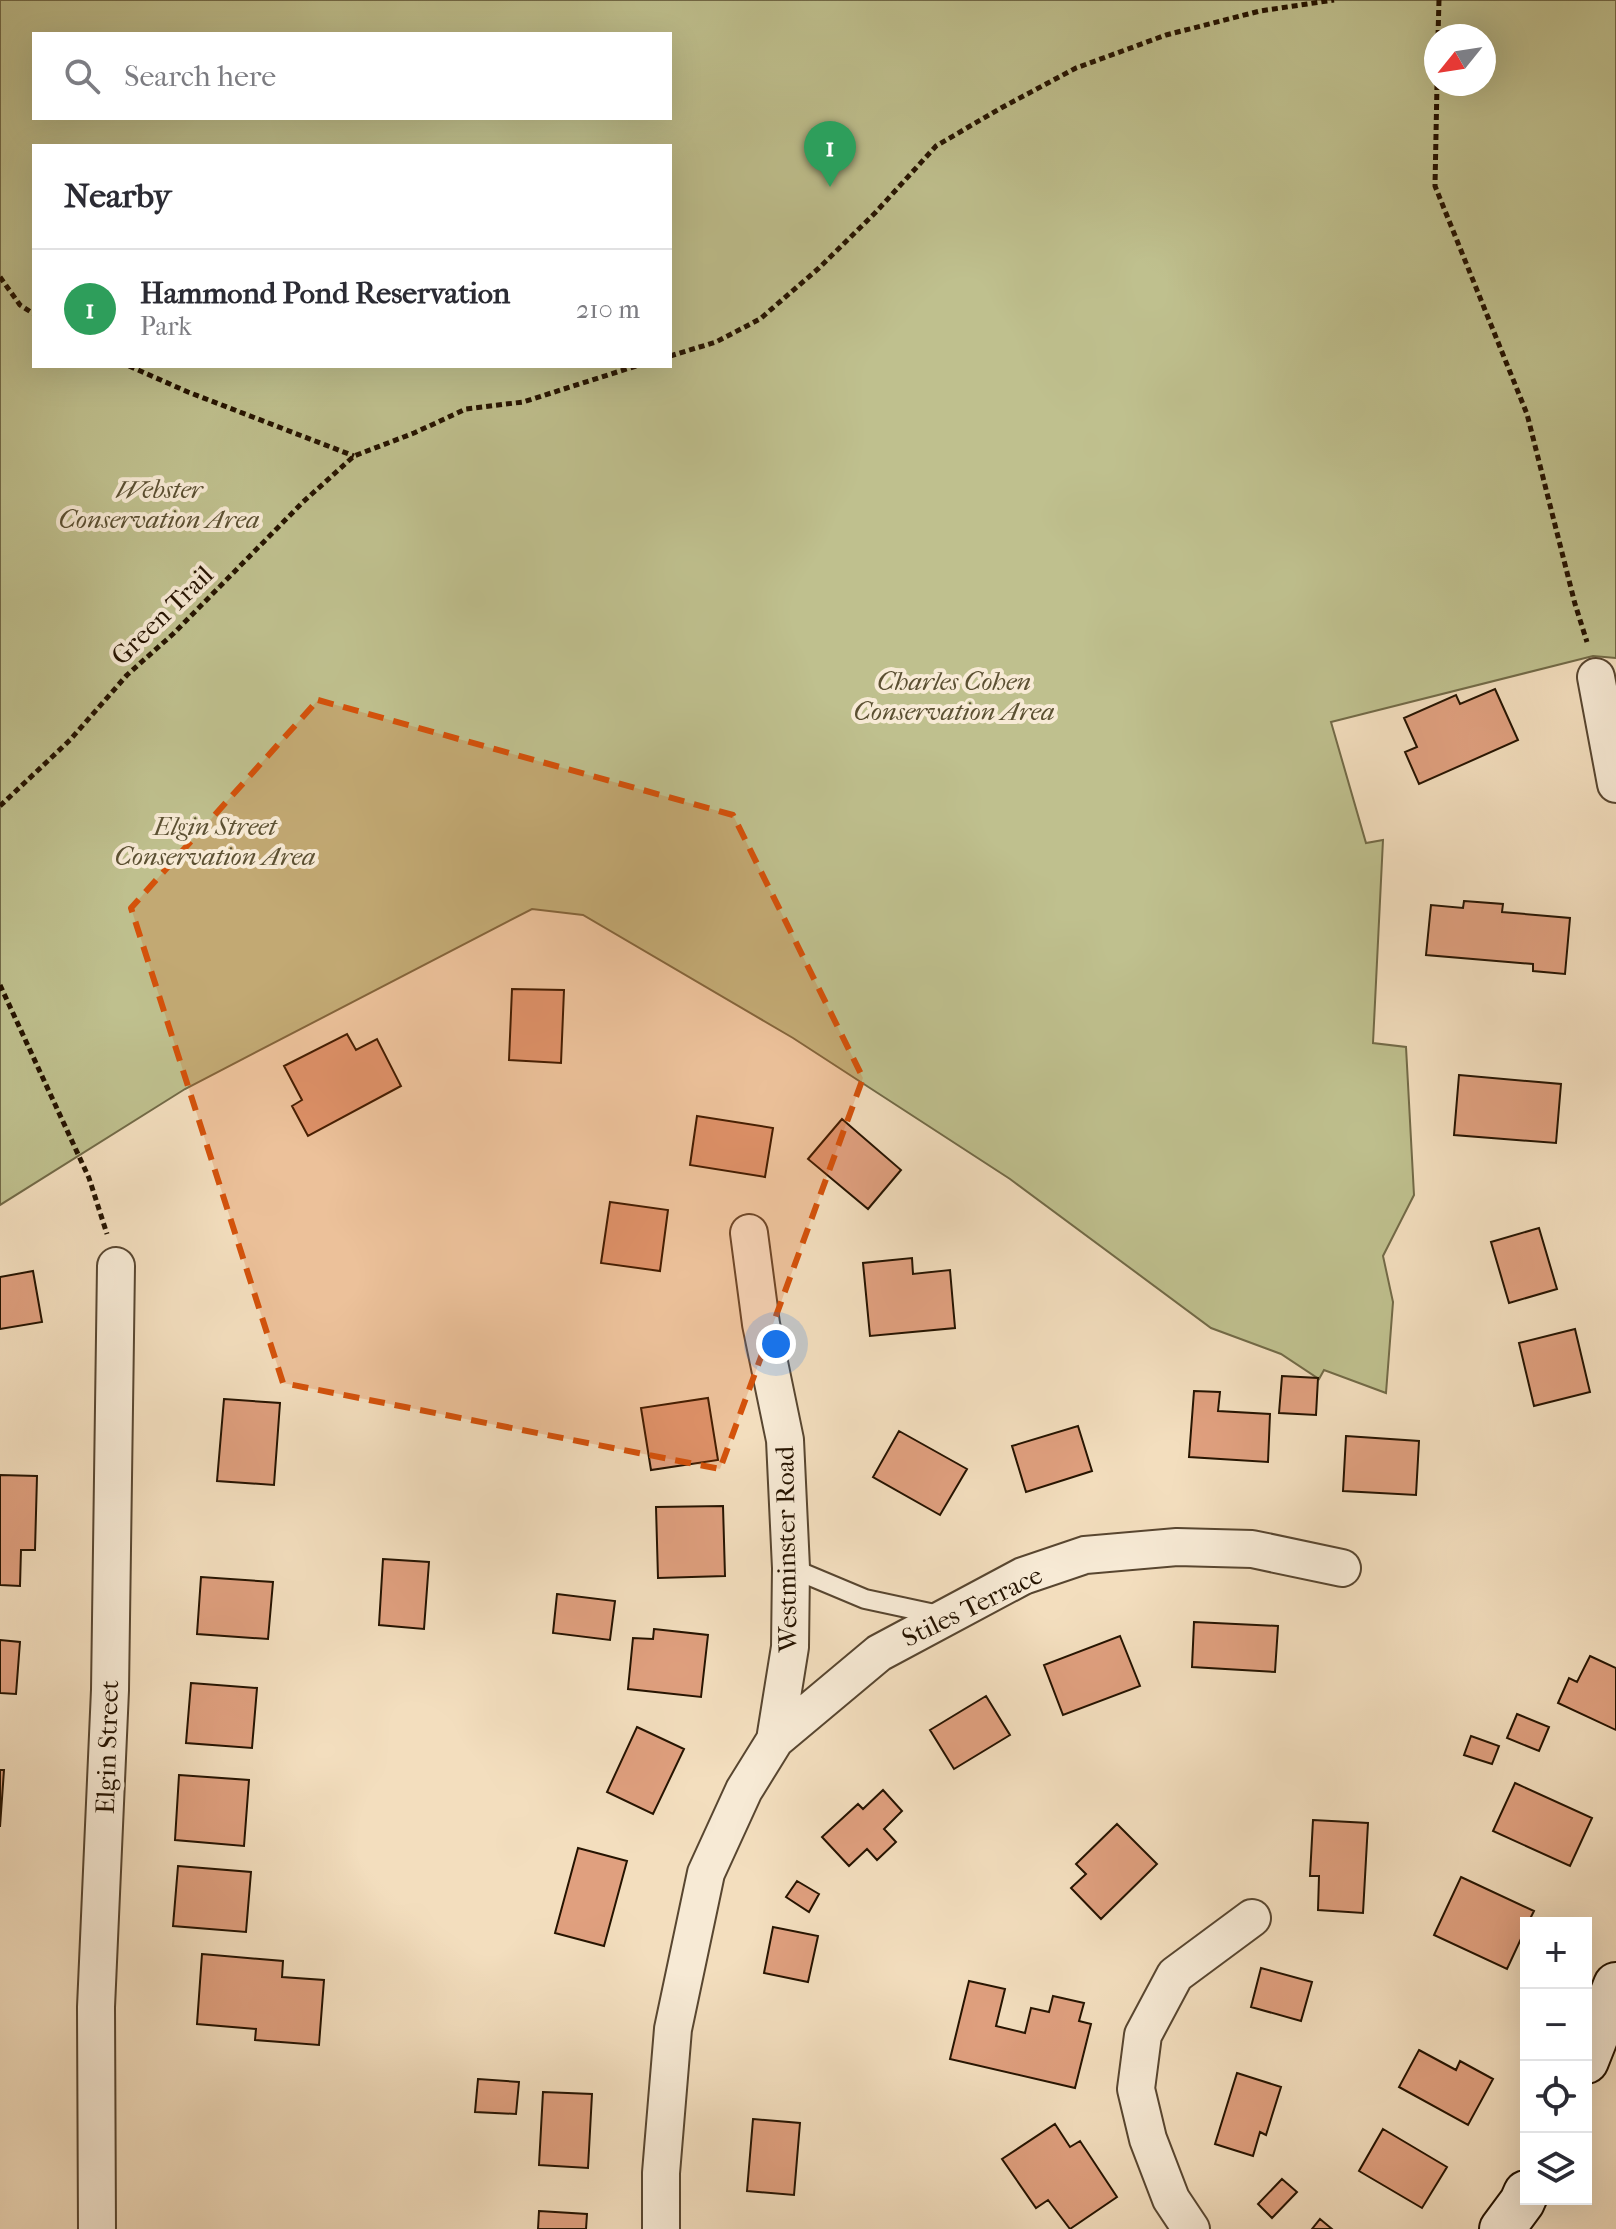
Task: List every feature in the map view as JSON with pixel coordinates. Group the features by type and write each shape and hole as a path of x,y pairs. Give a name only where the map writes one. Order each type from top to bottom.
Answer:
{"street":[{"path":"1596,677 1616,784"},
{"name":"Westminster Road","path":"661,2229 661,2173 673,2029 706,1873 744,1790 775,1740 790,1647 791,1568 785,1440 761,1324 749,1233"},
{"name":"Elgin Street","path":"97,2229 96,2007 110,1690 116,1266"},
{"name":"Stiles Terrace","path":"775,1740 879,1653 1023,1576 1085,1555 1177,1547 1252,1549 1342,1568"},
{"path":"1191,2229 1171,2199 1148,2139 1136,2089 1143,2035 1175,1975 1252,1918"},
{"path":"1592,2046 1616,1985"},
{"path":"1502,2229 1520,2205"}],"lane":[{"path":"791,1568 865,1599 946,1617"}],"path":[{"path":"672,355 716,342 760,319 819,268 875,213 936,146 1076,68 1166,35 1260,11 1334,0"},
{"path":"1438,24 1439,0"},
{"path":"1437,96 1435,186 1527,414 1596,677"},
{"path":"0,277 20,305 32,313"},
{"path":"134,368 354,456 466,409 523,402 630,368"},
{"name":"Green Trail","path":"0,806 70,740 127,675 173,634 303,502 354,456"},
{"path":"0,985 89,1178 116,1266"}],"highlighted area":[{"path":"318,700 733,815 863,1078 720,1469 283,1383 131,908"}],"green space":[{"name":"Charles Cohen Conservation Area","path":"0,0 1616,0 1616,658 1593,656 1331,722 1366,843 1383,840 1373,1043 1406,1047 1414,1195 1383,1256 1393,1302 1386,1393 1324,1370 1319,1379 1281,1354 1211,1328 1010,1179 793,1038 583,915 532,909 185,1089 0,1205"}],"building":[{"path":"1495,689 1518,740 1419,784 1405,752 1417,747 1404,718 1456,695 1460,704"},
{"path":"1464,901 1503,904 1502,912 1570,918 1565,974 1533,971 1533,964 1426,955 1431,905 1463,908"},
{"path":"512,989 564,990 561,1063 509,1060"},
{"path":"347,1034 356,1050 377,1039 401,1086 308,1136 292,1106 302,1100 284,1066"},
{"path":"1459,1075 1561,1084 1556,1143 1454,1135"},
{"path":"697,1116 773,1128 765,1177 690,1165"},
{"path":"842,1119 901,1170 868,1209 808,1159"},
{"path":"610,1202 668,1210 660,1271 601,1263"},
{"path":"1539,1228 1557,1289 1509,1303 1491,1242"},
{"path":"912,1258 913,1274 950,1270 955,1328 870,1336 863,1263"},
{"path":"33,1271 42,1322 0,1329 0,1277"},
{"path":"1575,1329 1590,1392 1534,1406 1519,1343"},
{"path":"1282,1376 1318,1378 1316,1415 1279,1413"},
{"path":"1194,1391 1220,1392 1218,1411 1270,1414 1268,1462 1189,1457"},
{"path":"708,1398 718,1460 651,1470 641,1408"},
{"path":"224,1399 280,1403 274,1485 217,1481"},
{"path":"1078,1426 1092,1471 1026,1492 1012,1446"},
{"path":"899,1431 967,1469 940,1515 873,1477"},
{"path":"1346,1436 1419,1441 1416,1495 1343,1491"},
{"path":"0,1475 37,1476 35,1550 21,1550 20,1586 0,1585"},
{"path":"723,1506 725,1576 658,1578 656,1507"},
{"path":"383,1559 429,1562 424,1629 379,1625"},
{"path":"201,1577 273,1582 268,1639 197,1634"},
{"path":"557,1594 615,1601 610,1640 553,1633"},
{"path":"1194,1622 1278,1626 1275,1672 1192,1667"},
{"path":"654,1629 708,1635 701,1697 628,1689 633,1638 653,1639"},
{"path":"1120,1636 1140,1686 1063,1715 1044,1665"},
{"path":"0,1640 20,1642 16,1694 0,1693"},
{"path":"1590,1656 1616,1668 1616,1730 1558,1703 1569,1678 1577,1682"},
{"path":"191,1683 257,1688 252,1748 186,1743"},
{"path":"986,1696 1010,1735 954,1769 930,1730"},
{"path":"1517,1714 1549,1727 1539,1751 1507,1738"},
{"path":"637,1727 684,1749 653,1814 607,1792"},
{"path":"1471,1736 1499,1746 1492,1764 1464,1755"},
{"path":"0,1770 4,1770 0,1827"},
{"path":"179,1775 249,1780 244,1846 175,1840"},
{"path":"1515,1783 1592,1818 1570,1866 1493,1831"},
{"path":"883,1790 902,1811 884,1829 896,1842 877,1860 867,1849 849,1866 822,1837 858,1804 863,1809"},
{"path":"1313,1820 1368,1823 1363,1913 1318,1910 1319,1876 1310,1876"},
{"path":"1117,1824 1157,1864 1101,1919 1071,1888 1086,1874 1076,1864"},
{"path":"578,1848 627,1861 604,1946 555,1933"},
{"path":"178,1866 251,1872 246,1932 173,1926"},
{"path":"1461,1877 1534,1911 1531,1917 1520,1917 1520,1941 1507,1969 1434,1935"},
{"path":"797,1881 819,1894 809,1912 786,1897"},
{"path":"773,1927 818,1936 808,1982 764,1973"},
{"path":"202,1954 283,1961 282,1977 324,1980 319,2045 255,2040 256,2029 197,2024"},
{"path":"1261,1968 1312,1982 1301,2021 1251,2007"},
{"path":"969,1981 1005,1989 996,2026 1025,2033 1031,2008 1049,2012 1053,1996 1084,2003 1079,2021 1091,2024 1075,2088 950,2059"},
{"path":"1419,2050 1456,2070 1460,2061 1493,2079 1468,2125 1399,2087"},
{"path":"1237,2073 1281,2087 1266,2135 1260,2132 1253,2156 1215,2144"},
{"path":"478,2079 519,2082 516,2114 475,2112"},
{"path":"543,2092 592,2094 588,2168 539,2165"},
{"path":"753,2119 800,2123 794,2195 747,2191"},
{"path":"1055,2124 1070,2147 1080,2141 1117,2197 1070,2229 1048,2200 1036,2208 1002,2159"},
{"path":"1383,2129 1447,2167 1422,2208 1359,2171"},
{"path":"1282,2179 1297,2192 1272,2218 1258,2204"},
{"path":"539,2211 587,2214 586,2229 538,2229"},
{"path":"1320,2219 1332,2229 1312,2229"}],"place":[{"name":"Hammond Pond Reservation","path":"830,187"}],"park label":[{"name":"Webster Conservation Area","path":"159,504"},
{"name":"Elgin Street Conservation Area","path":"215,841"}]}
